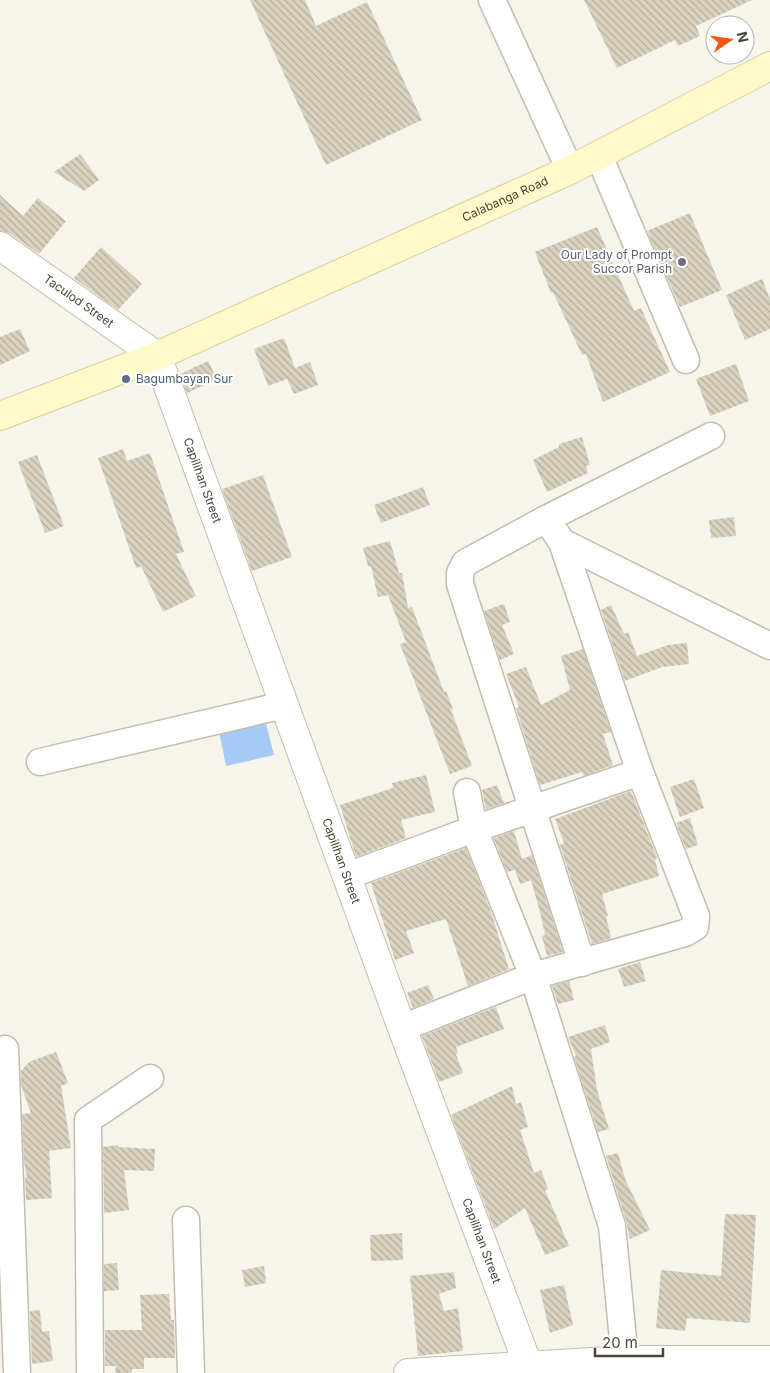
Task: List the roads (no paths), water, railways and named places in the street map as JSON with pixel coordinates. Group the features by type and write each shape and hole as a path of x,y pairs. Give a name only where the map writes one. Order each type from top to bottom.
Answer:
{"main road":[{"name":"Calabanga Road","path":"0,416 157,356 570,170 770,66"}],"street":[{"path":"492,0 570,170"},
{"path":"599,156 686,360"},
{"name":"Taculod Street","path":"0,246 157,356"},
{"name":"Capilihan Street","path":"157,356 402,1028 528,1365"},
{"path":"582,963 460,584 460,573 465,563 546,518 711,436"},
{"path":"402,1028 533,976 685,933 695,927 696,916 640,772 562,542 546,518"},
{"path":"562,542 770,646"},
{"path":"40,762 284,705"},
{"path":"347,876 474,829 640,772"},
{"path":"467,792 474,829 533,976 612,1226 625,1360"},
{"path":"5,1049 17,1373"},
{"path":"90,1373 88,1120 150,1078"},
{"path":"186,1220 190,1373"},
{"path":"408,1373 625,1360 670,1366 770,1360"}],"water":[{"path":"265,720 274,755 226,766 219,731"}],"place":[{"name":"Our Lady of Prompt Succor Parish","path":"682,262"},
{"name":"Bagumbayan Sur","path":"126,379"}]}
